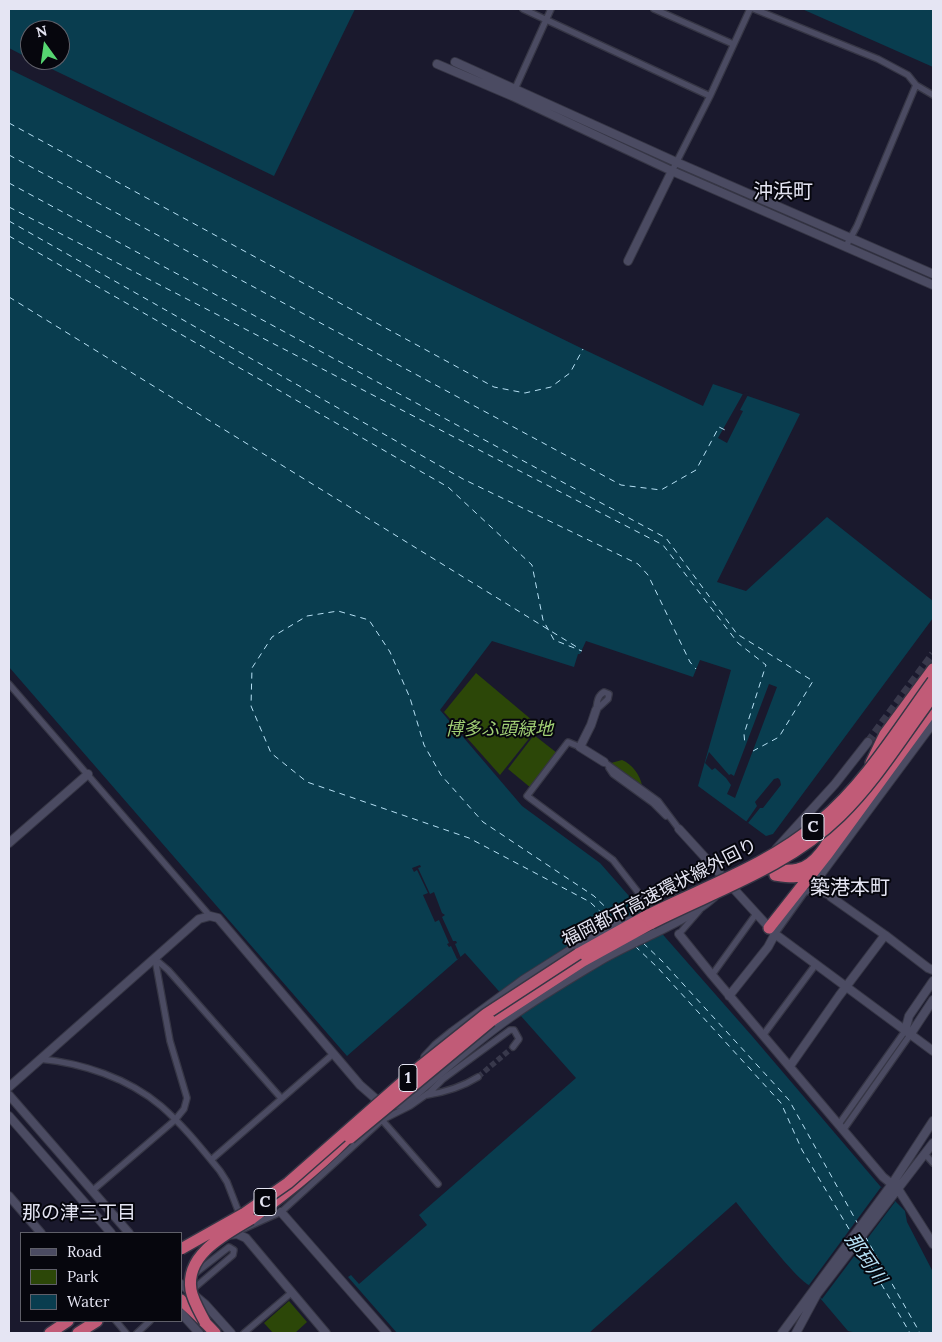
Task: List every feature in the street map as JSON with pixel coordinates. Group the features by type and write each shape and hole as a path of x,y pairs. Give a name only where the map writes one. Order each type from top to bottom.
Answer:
{"highway":[{"path":"728,882 745,871 762,868 800,869 812,862 824,849 858,790 885,734 933,669"},
{"name":"福岡都市高速環状線外回り","path":"182,1250 245,1213 288,1183 445,1047 486,1014 578,954 771,855 818,823 847,795 933,681"},
{"name":"C","path":"182,1250 266,1202 342,1144 490,1021 605,948 668,915 746,878 805,845 840,816 853,801 933,696"},
{"path":"772,931 933,709"},
{"path":"728,882 763,873 791,878 809,874 828,853"},
{"path":"203,1320 194,1297 192,1282 196,1266 206,1251 215,1242 279,1199 321,1164 375,1107"},
{"path":"203,1320 193,1297 191,1285 192,1273 201,1256 219,1239 280,1198 310,1174 342,1144"},
{"path":"182,1301 215,1333"},
{"path":"182,1306 203,1320"},
{"path":"50,1333 68,1322"},
{"path":"55,1333 69,1322"},
{"path":"68,1333 85,1322"},
{"path":"78,1333 95,1322"}],"street":[{"path":"523,9 710,96"},
{"path":"512,96 551,9"},
{"path":"654,9 733,44"},
{"path":"628,260 710,96 750,9"},
{"path":"754,9 878,59 908,75 916,85 933,95"},
{"path":"455,62 676,162 933,274"},
{"path":"437,64 512,96 672,171 933,285"},
{"path":"846,246 852,238 916,85"},
{"path":"9,684 210,916"},
{"path":"580,747 596,710"},
{"path":"831,897 818,878 933,723"},
{"path":"651,915 642,898 613,860 527,796 568,742 604,762 658,801 679,829 772,931 933,1051"},
{"path":"9,1087 199,919 210,916 218,918 368,1093 376,1099 384,1100 436,1045 502,995 602,930 651,915 699,892 728,882 772,853 836,784 868,742"},
{"path":"9,843 88,774"},
{"path":"728,882 679,934 729,996 764,1034 883,1177 895,1187 933,1244"},
{"path":"729,996 768,947 772,931 806,892 816,890 831,897 933,970"},
{"path":"343,1066 350,1078 370,1099 383,1106 401,1104 410,1099 510,1018 552,989 609,955 704,906"},
{"path":"712,975 756,914"},
{"path":"790,1066 846,986 885,935"},
{"path":"155,958 168,970 281,1098"},
{"path":"92,1190 175,1120 184,1109 187,1098 170,1041 155,958"},
{"path":"764,1034 816,964"},
{"path":"907,1033 910,1016 933,981"},
{"path":"841,1127 907,1033 933,1000"},
{"path":"182,1250 199,1242 246,1228 281,1212 382,1120 410,1106 443,1079 510,1030 514,1030 519,1039 513,1048"},
{"path":"211,1160 333,1054"},
{"path":"40,1059 86,1068 119,1080 141,1091 160,1106 211,1160 227,1182 252,1247"},
{"path":"425,1095 445,1092 478,1077"},
{"path":"9,1095 128,1232"},
{"path":"9,1116 110,1232"},
{"path":"382,1120 438,1184"},
{"path":"895,1187 933,1121"},
{"path":"782,1333 816,1292 888,1195 933,1143"},
{"path":"925,1154 933,1163"},
{"path":"9,1196 40,1232"},
{"path":"281,1212 387,1333"},
{"path":"224,1235 237,1234 246,1238 326,1333"},
{"path":"192,1291 233,1256 232,1248 229,1247 182,1284 192,1291 231,1333"},
{"path":"796,1333 816,1292"},
{"path":"244,1333 291,1293"},
{"path":"182,1313 200,1333"},
{"path":"117,1322 126,1333"},
{"path":"137,1333 149,1322"}],"green space":[{"name":"博多ふ頭緑地","path":"476,673 539,726 500,775 444,712"},
{"path":"534,735 557,753 531,788 508,769"},
{"path":"622,760 635,770 642,785 611,763"},
{"path":"289,1301 307,1322 295,1333 273,1333 264,1323"}],"water":[{"path":"9,9 355,9 274,176 54,70 70,70 70,20 20,20 20,54 9,48"},
{"path":"802,9 933,9 933,67"},
{"name":"那珂川","path":"9,69 703,406 713,384 800,414 717,582 746,591 827,517 933,601 933,618 773,834 766,836 698,786 731,670 700,660 693,677 586,641 580,654 578,654 574,667 492,641 440,710 522,806 600,863 752,1036 880,1186 905,1211 907,1222 933,1272 933,1333 857,1333 848,1331 809,1285 783,1260 736,1202 589,1333 397,1333 348,1277 351,1275 359,1284 427,1225 419,1215 576,1078 465,953 347,1056 9,667"}],"pier":[{"path":"744,392 749,393 740,410 743,411 727,443 718,438"},
{"path":"769,684 777,687 735,798 727,794 731,785 726,778 715,768 712,770 705,763 709,752 729,775 734,776"},
{"path":"778,778 781,785 763,808 760,808 748,823 746,822 757,806 755,802 774,779"},
{"path":"420,865 421,867 418,868 430,894 434,892 442,913 445,915 442,917 453,941 457,943 455,944 461,958 457,959 451,946 449,947 447,944 449,943 439,920 435,922 423,895 428,893 417,870 414,872 412,868"},
{"path":"881,1187 895,1202 822,1299 809,1285"}],"ferry route":[{"path":"9,123 494,387 525,393 551,387 570,373 583,349"},
{"path":"9,155 621,485 661,490 696,470 719,427 727,431"},
{"path":"9,183 666,538 737,634 813,681 779,737 753,751"},
{"path":"9,207 663,545 738,643 766,665 744,734 745,745"},
{"path":"9,221 463,479 638,564 648,575 690,662 696,669"},
{"path":"9,236 448,487 532,565 543,620 554,640 582,651"},
{"path":"9,297 580,649"},
{"path":"611,922 590,902 469,838 307,782 271,753 251,706 252,668 272,637 307,616 338,611 369,620 390,652 410,698 424,745 441,775 483,822 594,896 620,921"},
{"path":"643,943 663,962 789,1100 858,1224"},
{"path":"635,946 658,968 781,1103 802,1150 852,1234"},
{"path":"865,1236 920,1333"},
{"path":"859,1246 910,1333"}],"tunnel":[{"path":"868,742 933,654"},
{"path":"478,1077 513,1047"}],"district":[{"name":"沖浜町","path":"783,192"},
{"name":"築港本町","path":"850,888"},
{"name":"那の津三丁目","path":"79,1214"}]}
